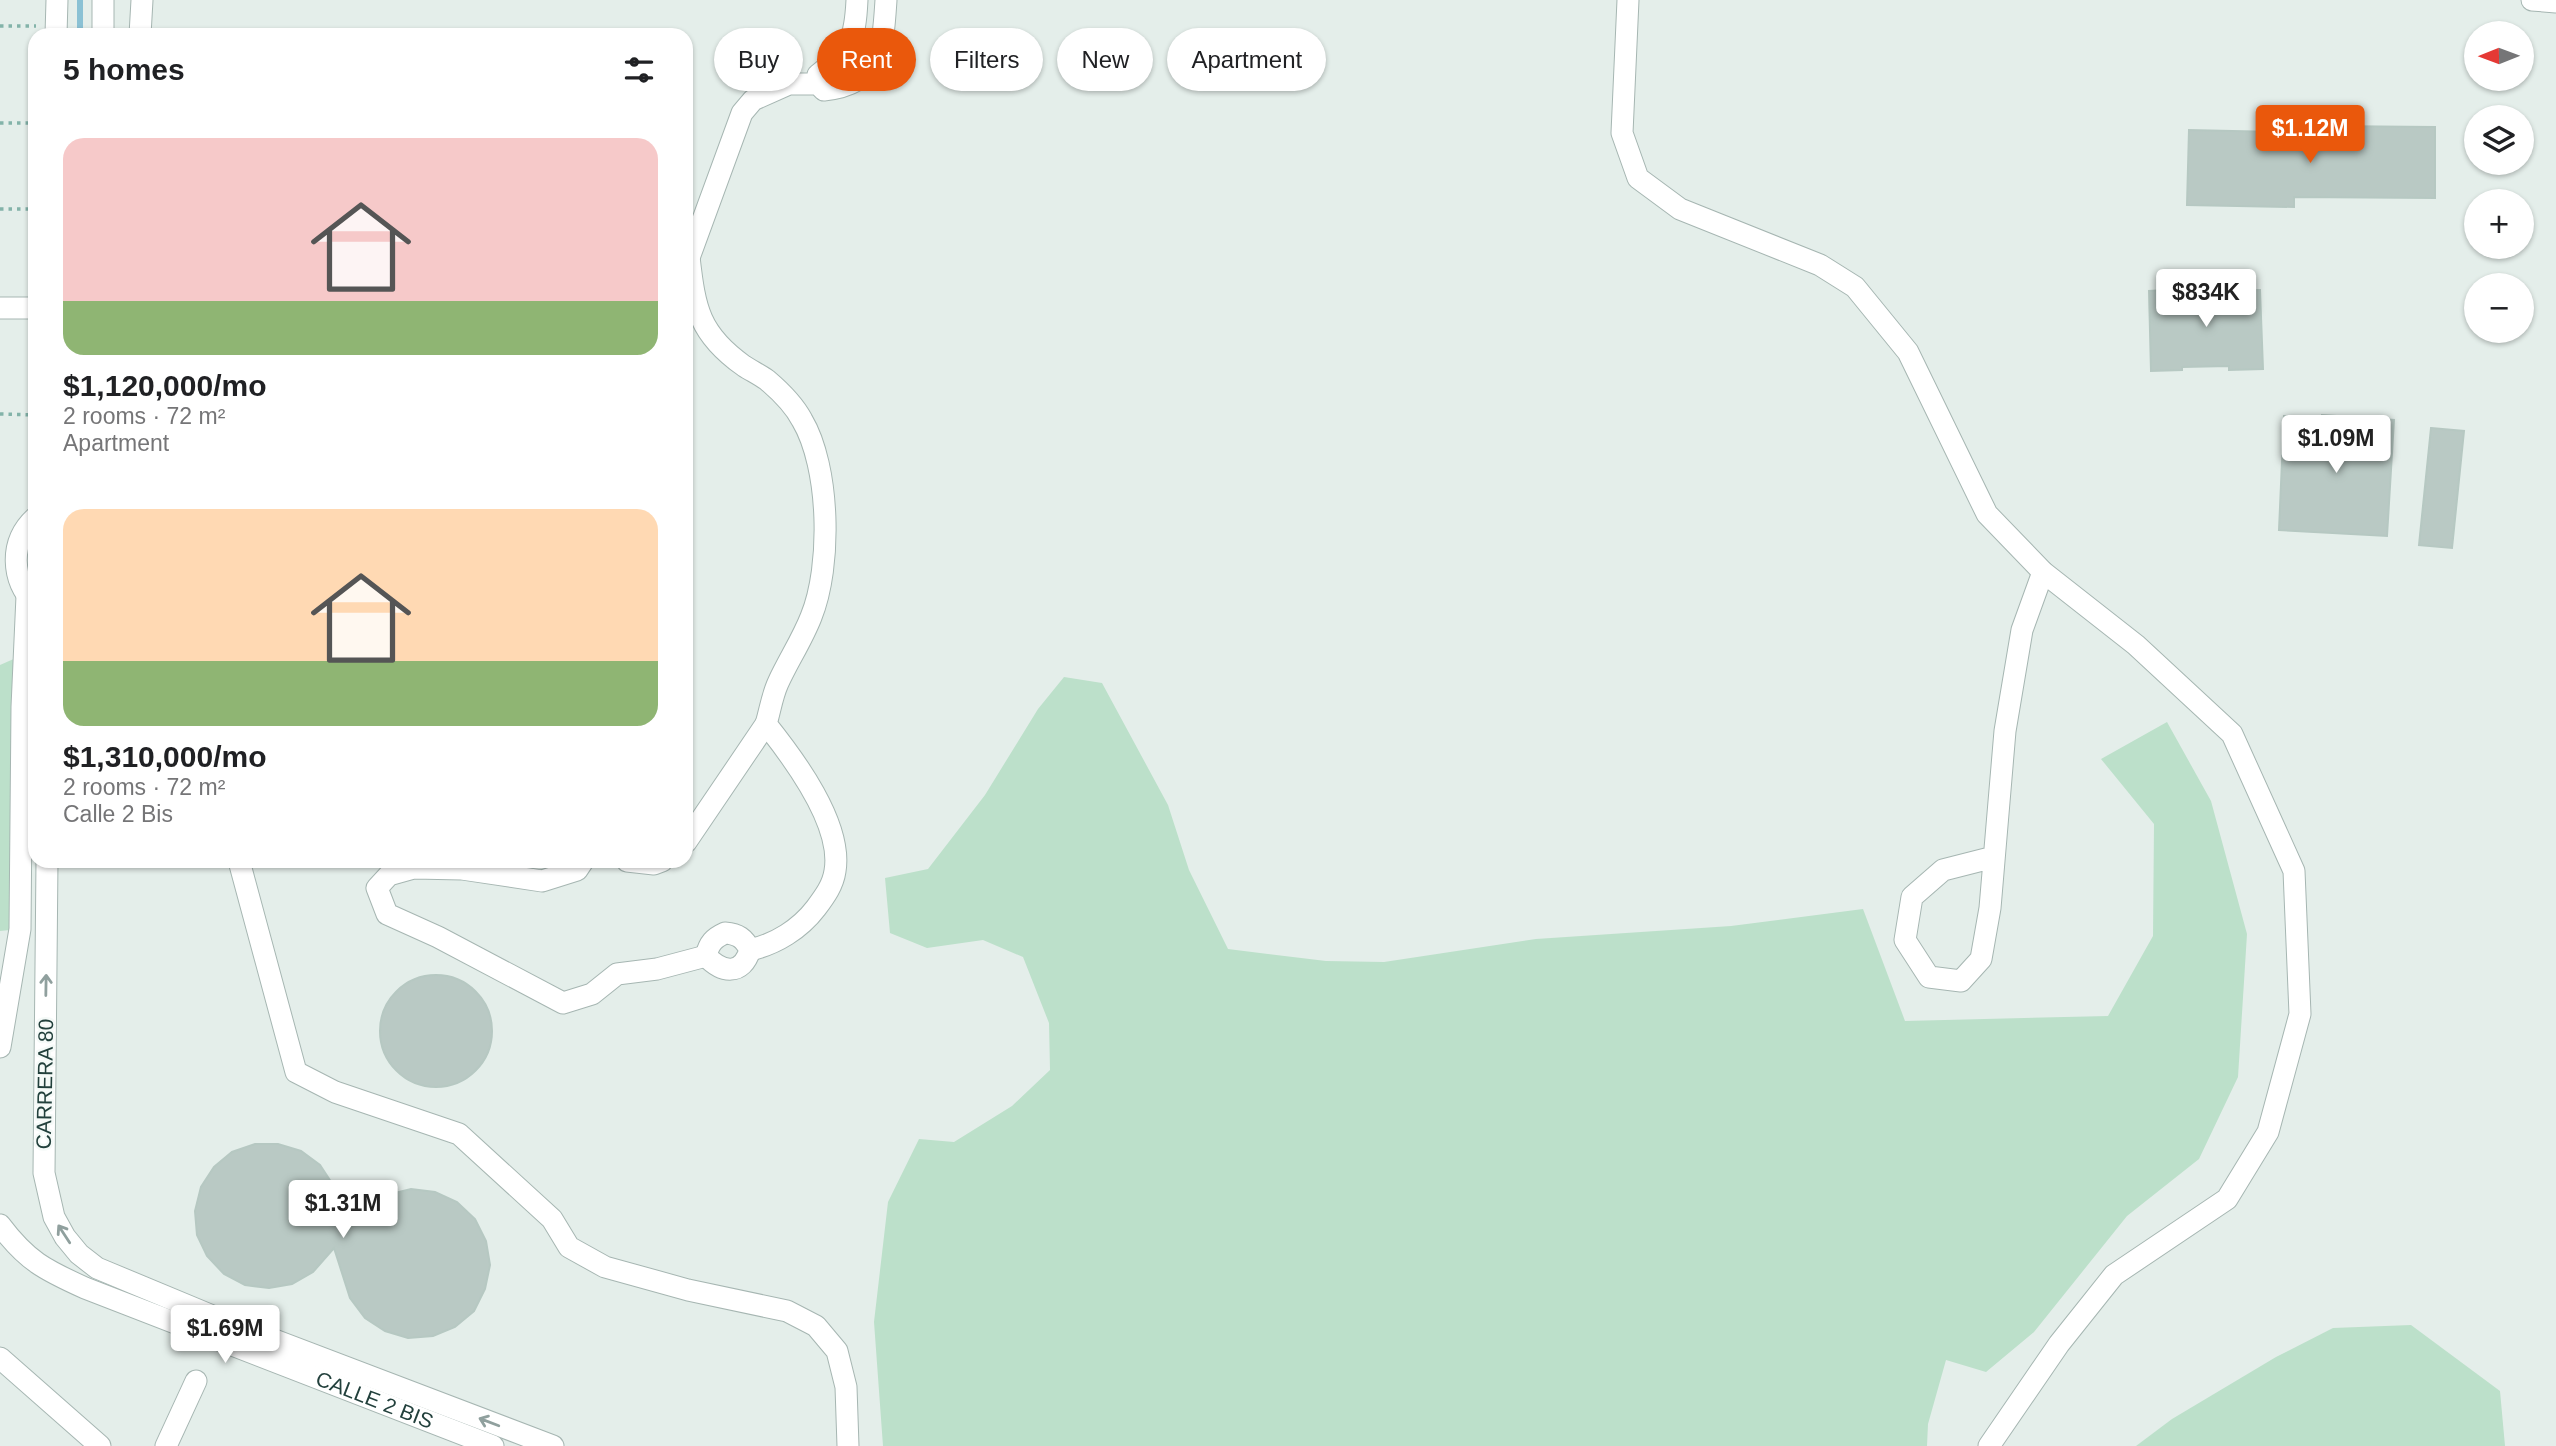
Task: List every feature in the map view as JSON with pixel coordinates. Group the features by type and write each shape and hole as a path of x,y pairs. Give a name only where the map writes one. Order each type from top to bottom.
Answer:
{"street":[{"path":"56,28 57,0"},
{"path":"103,0 103,28"},
{"path":"140,28 142,0"},
{"path":"855,28 857,0"},
{"path":"884,28 886,0"},
{"path":"1628,0 1622,133 1637,178 1679,209 1820,265 1855,287 1908,352 1987,514 2043,572 2136,645 2232,734 2294,870 2300,1014 2268,1132 2227,1199 2114,1275 2059,1344 1989,1446"},
{"path":"2532,0 2556,2"},
{"path":"693,248 742,113 753,100 789,84 817,84"},
{"path":"693,286 703,326 743,365 788,400 803,421 815,452 825,512 820,589 811,617 777,685 766,724 693,832"},
{"path":"0,308 28,308"},
{"path":"0,537 28,523"},
{"name":"CARRERA 80","path":"0,1047 20,929 22,707 27,594 16,568 16,552 28,527"},
{"path":"0,566 27,594"},
{"path":"1994,857 1943,870 1912,897 1905,940 1929,977 1961,981 1981,959 1990,908 2006,731 2022,631 2043,572"},
{"path":"750,950 769,946 806,922 829,891 835,871 836,847 824,814 794,759 766,724"},
{"name":"CARRERA 80","path":"47,868 43,1152 47,1196 65,1237 79,1254 97,1268 116,1277"},
{"path":"241,868 296,1072 335,1092 459,1134 552,1219 569,1247 605,1267 688,1290 787,1311 816,1326 837,1351 846,1387 848,1446"},
{"path":"578,868 542,881 462,869 414,868 389,875 377,888 387,914 439,937 563,1003 592,994 617,974 657,969 706,956"},
{"path":"725,933 736,934 745,940 750,950 747,960 737,968 725,969 714,965 706,956 708,945 725,933"},
{"name":"CALLE 2 BIS","path":"0,1225 19,1250 56,1275 106,1297 493,1446"},
{"name":"CALLE 2 BIS","path":"116,1277 552,1446"},
{"path":"0,1358 100,1446"},
{"path":"166,1446 196,1381"}],"path":[{"path":"0,26 28,28"},
{"path":"0,123 28,123"},
{"path":"0,209 28,209"},
{"path":"0,414 28,415"}],"green space":[{"path":"25,654 20,929 0,931 0,665"},
{"path":"1064,677 1102,683 1168,805 1189,870 1228,949 1326,961 1384,962 1536,939 1731,926 1863,909 1905,1021 2108,1016 2153,936 2154,824 2101,759 2167,722 2211,801 2247,934 2238,1077 2199,1159 2127,1216 2034,1332 1986,1372 1946,1360 1928,1424 1927,1446 883,1446 874,1322 888,1202 919,1139 954,1142 1012,1106 1050,1070 1049,1023 1023,957 983,940 927,948 890,933 885,878 928,869 985,795 1038,709"},
{"path":"2411,1325 2500,1391 2505,1446 2136,1446 2172,1419 2276,1357 2333,1328"}],"building":[{"path":"2324,126 2435,127 2435,198 2294,197 2294,207 2187,205 2189,130 2324,133"},
{"path":"2222,287 2222,291 2260,290 2263,369 2229,370 2229,366 2151,371 2149,291"},
{"path":"2322,415 2394,420 2387,536 2279,530 2284,416"},
{"path":"2431,428 2464,431 2452,548 2419,545"},
{"path":"436,975 457,980 475,992 487,1010 492,1031 487,1052 475,1070 457,1082 436,1087 415,1082 397,1070 385,1052 380,1031 385,1010 397,992 415,980"},
{"path":"255,1144 278,1144 301,1151 320,1165 333,1185 346,1233 367,1208 387,1195 411,1189 435,1192 457,1202 475,1219 486,1241 490,1265 485,1289 474,1311 455,1327 433,1336 408,1338 385,1331 365,1318 350,1298 334,1248 313,1272 292,1284 269,1288 245,1285 224,1274 207,1256 197,1235 195,1211 201,1187 214,1167 232,1152"}],"waterway":[{"path":"80,0 80,28"}]}
